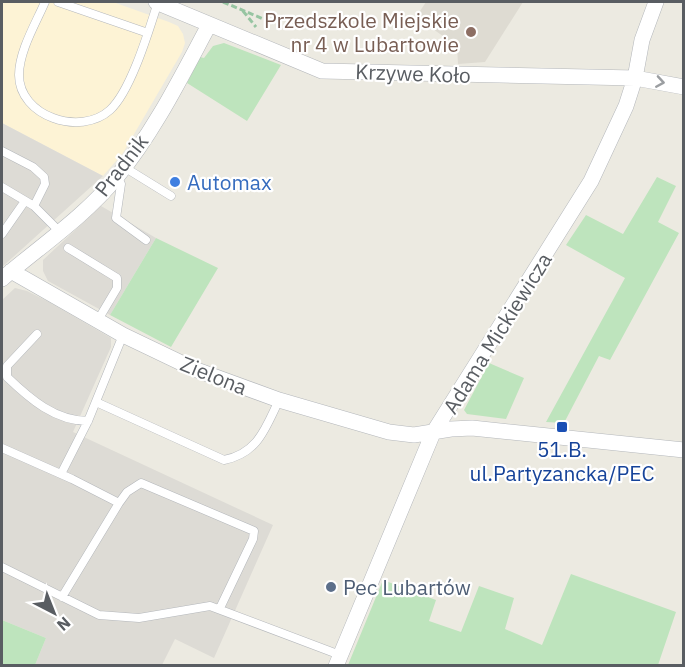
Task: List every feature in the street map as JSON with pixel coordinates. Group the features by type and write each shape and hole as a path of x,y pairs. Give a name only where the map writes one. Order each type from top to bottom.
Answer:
{"street":[{"name":"Krzywe Koło","path":"157,2 180,5 209,25 322,70 635,78 684,87"},
{"name":"Adama Mickiewicza","path":"338,661 433,433 591,182 626,106 635,78 642,40 656,2"},
{"name":"Pradnik","path":"6,275 97,198 121,172 170,97 209,25"},
{"name":"Zielona","path":"6,275 194,369 279,400 388,432 414,435 472,428 684,450"}],"lane":[{"path":"45,2 22,56 19,75 28,98 60,121 72,124 89,123 112,108 138,62 157,2"},
{"path":"58,2 148,33"},
{"path":"2,151 33,168 44,177 45,184 34,206"},
{"path":"146,240 116,218 121,172 171,196"},
{"path":"2,187 34,206 59,231"},
{"path":"3,230 25,201"},
{"path":"68,248 117,278 117,288 98,320"},
{"path":"37,334 7,366 7,377 37,403 53,412 77,421 88,421"},
{"path":"61,474 88,421 123,335"},
{"path":"96,402 224,460 236,458 254,447 279,400"},
{"path":"2,448 119,503"},
{"path":"62,597 119,503 132,488 146,484 252,528 254,531 254,539 220,608"},
{"path":"2,567 99,615 139,618 198,606 220,608 338,661"}],"path":[{"path":"223,2 273,23"},
{"path":"243,10 262,35"}],"shaded area":[{"path":"2,2 113,2 178,26 183,34 185,43 182,52 123,153 103,176 2,123"},
{"name":"Przedszkole Miejskie nr 4 w Lubartowie","path":"426,2 523,2 485,62 458,64 457,46 416,17"},
{"path":"2,123 103,176 2,267"},
{"path":"101,206 156,238 110,315 48,281 43,271 43,260"},
{"path":"15,288 49,302 111,338 111,347 73,432 273,525 214,658 175,639 162,665 35,665 46,638 2,620 2,300"}],"green space":[{"path":"224,43 281,65 247,121 187,83 200,57 204,58 213,46"},
{"path":"657,177 676,186 658,222 679,233 610,360 599,356 564,423 546,422 625,278 566,245 586,215 623,234"},
{"path":"156,238 218,268 171,347 110,315"},
{"path":"489,363 524,378 506,419 467,414 464,410"},
{"path":"571,574 676,612 658,665 348,665 383,580 436,600 429,621 461,632 479,586 514,598 505,629 542,645"},
{"path":"2,620 46,638 35,665 2,665"}],"place":[{"name":"Przedszkole Miejskie nr 4 w Lubartowie","path":"471,32"},
{"name":"Automax","path":"175,182"},
{"name":"51.B. ul.Partyzancka/PEC","path":"562,427"},
{"name":"Pec Lubartów","path":"331,587"}]}
